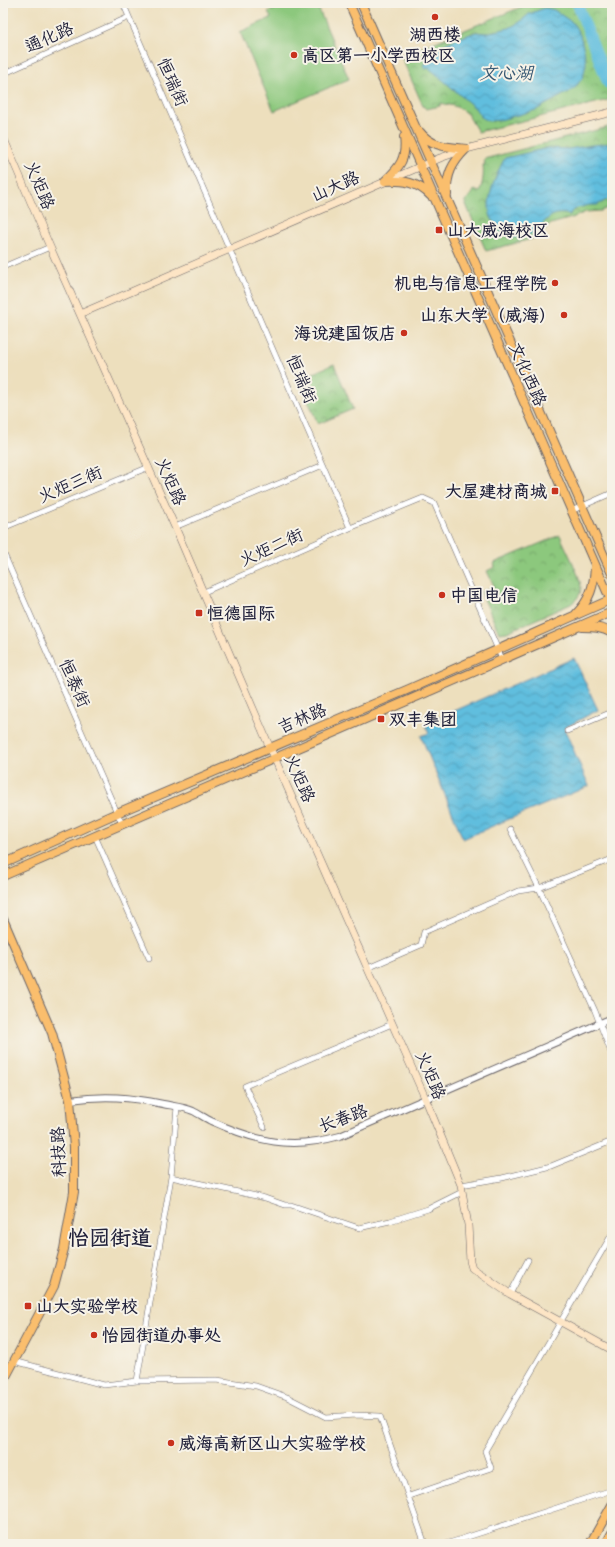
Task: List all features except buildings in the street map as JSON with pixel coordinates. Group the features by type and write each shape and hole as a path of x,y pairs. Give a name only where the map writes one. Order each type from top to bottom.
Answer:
{"main road":[{"name":"文化西路","path":"349,3 571,511 612,601"},
{"name":"文化西路","path":"361,3 582,507 609,563 612,574"},
{"name":"山大路","path":"80,314 430,161 466,149 612,112"},
{"path":"411,117 428,141 440,146 466,149"},
{"path":"385,181 397,168 403,159 405,152 404,137 400,119"},
{"name":"火炬路","path":"3,136 50,247 176,527 270,748 426,1100 461,1189 468,1225 470,1261 472,1268 510,1294 612,1349"},
{"path":"447,200 448,175 452,164 466,149"},
{"path":"385,181 410,182 421,187 432,197 438,207"},
{"path":"574,616 581,609 590,594 594,583 595,564"},
{"name":"吉林路","path":"3,864 117,813 612,601"},
{"name":"吉林路","path":"3,876 612,612"},
{"path":"577,627 595,626 612,633"},
{"name":"科技路","path":"3,919 52,1032 70,1100 74,1146 74,1192 64,1249 54,1286 3,1382"},
{"path":"590,1544 612,1505"},
{"path":"606,1544 612,1533"}],"street":[{"name":"恒瑞街","path":"123,3 350,528"},
{"name":"通化路","path":"3,74 129,17"},
{"path":"3,267 50,247"},
{"path":"176,527 323,465"},
{"name":"火炬三街","path":"3,528 149,467"},
{"path":"571,511 612,493"},
{"path":"350,528 423,498 434,503 502,659"},
{"name":"火炬二街","path":"204,592 350,528"},
{"name":"恒泰街","path":"3,552 122,824"},
{"path":"567,731 612,712"},
{"path":"510,829 539,888 595,1011 612,1055"},
{"path":"95,836 149,958"},
{"path":"368,968 421,945 424,932 518,891 539,888 612,859"},
{"name":"长春路","path":"70,1100 94,1097 140,1099 178,1106 193,1111 210,1120 256,1139 300,1144 320,1142 340,1136 426,1100 612,1018"},
{"path":"264,1127 244,1086 392,1024"},
{"path":"137,1381 171,1177 178,1106"},
{"path":"171,1177 266,1198 359,1228 390,1221 428,1209 461,1189 551,1166 612,1141"},
{"path":"409,1496 491,1468 485,1451 612,1234"},
{"path":"510,1294 528,1260"},
{"path":"14,1361 104,1385 137,1381 216,1380 256,1386 287,1397 326,1417 354,1415 380,1416 425,1544"},
{"path":"446,1544 609,1491 612,1493"}],"green space":[{"name":"高区第一小学西校区","path":"289,3 316,3 349,79 274,111 240,32 271,18 268,12"},
{"path":"531,3 612,3 612,99 478,132 468,115 461,109 440,103 440,106 426,109 423,106 401,56"},
{"path":"612,126 612,206 601,211 586,212 551,224 535,238 486,251 465,202 474,190 479,192 483,179 483,165 485,164 484,159"},
{"path":"334,364 353,409 318,424 299,379"},
{"path":"560,535 578,576 581,588 579,595 571,604 507,632 499,633 481,592 494,586 487,571 495,567 494,563"}],"water":[{"name":"文心湖","path":"545,8 554,10 573,23 580,35 586,64 583,77 574,89 536,110 500,120 488,121 482,118 475,108 429,68 425,69 423,65 427,63 430,54 434,49 476,32 486,33 509,28 520,22 529,14"},
{"path":"612,143 612,197 597,205 577,208 570,213 570,215 554,215 535,231 521,237 515,238 504,234 495,224 489,210 490,195 498,171 505,158 548,148 568,149"},
{"path":"574,658 598,710 564,728 589,786 463,839 421,736 429,733 425,724"}],"waterway":[{"path":"577,3 608,83 612,83"}],"place":[{"name":"湖西楼","path":"435,17"},
{"name":"高区第一小学西校区","path":"294,55"},
{"name":"山大威海校区","path":"439,230"},
{"name":"机电与信息工程学院","path":"555,283"},
{"name":"山东大学（威海）","path":"564,315"},
{"name":"海说建国饭店","path":"404,333"},
{"name":"大屋建材商城","path":"555,491"},
{"name":"中国电信","path":"442,595"},
{"name":"恒德国际","path":"199,613"},
{"name":"双丰集团","path":"381,719"},
{"name":"山大实验学校","path":"28,1306"},
{"name":"怡园街道办事处","path":"94,1335"},
{"name":"威海高新区山大实验学校","path":"171,1443"}],"district":[{"name":"怡园街道","path":"110,1238"}]}
